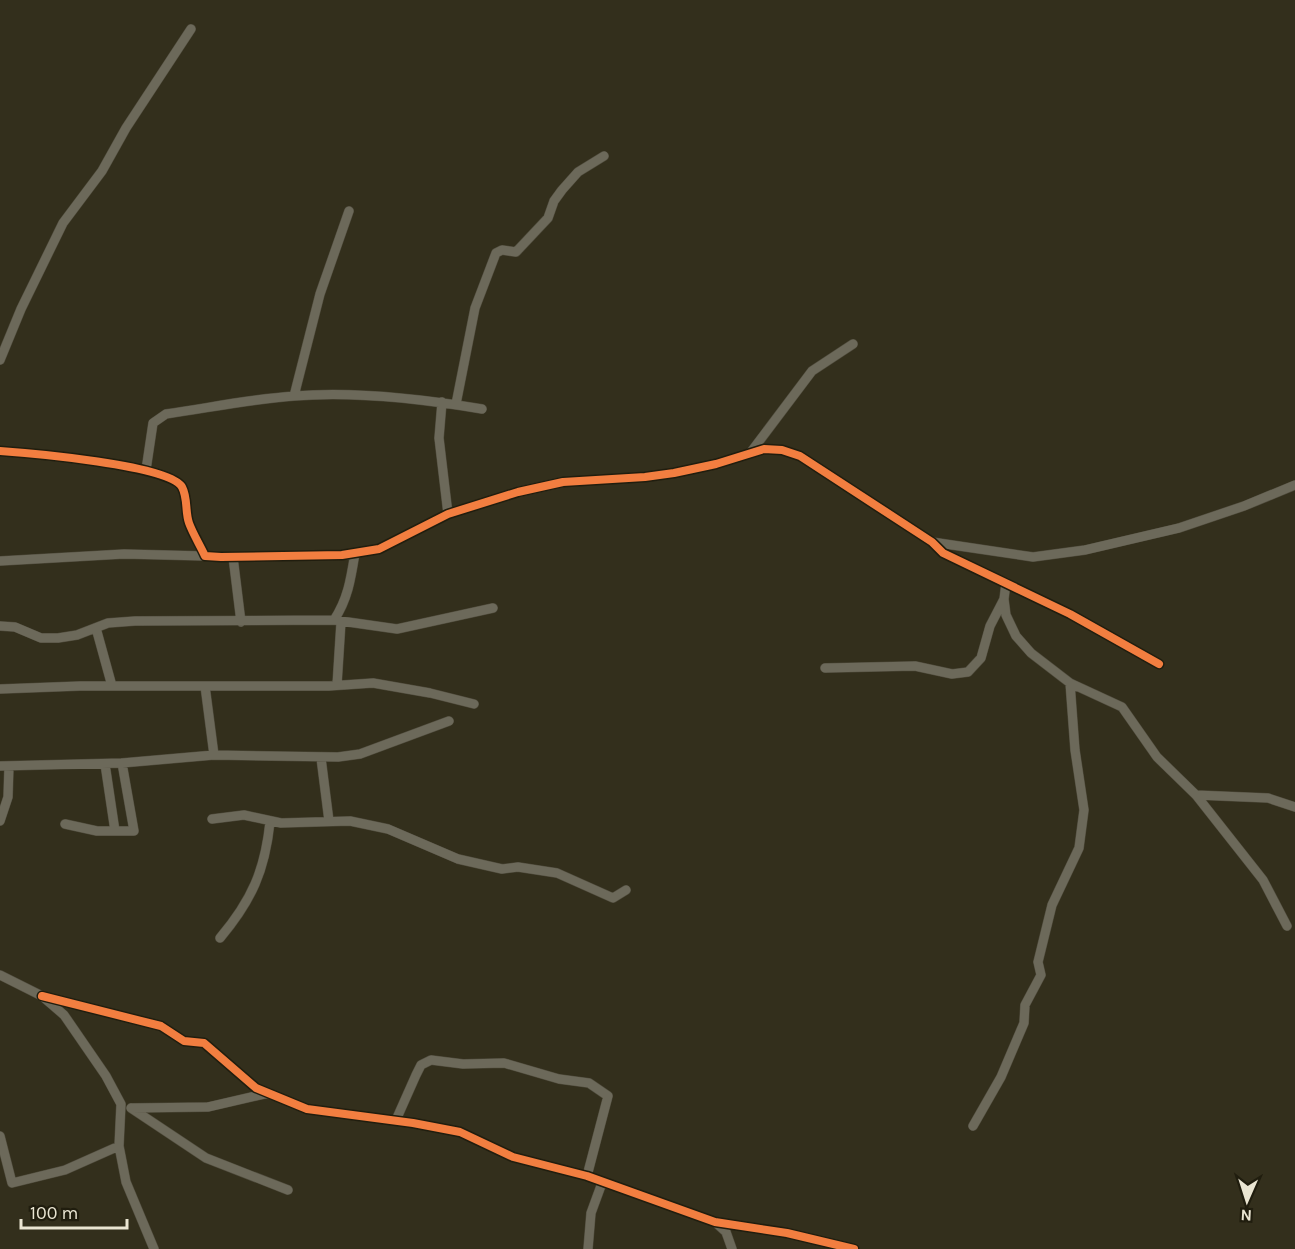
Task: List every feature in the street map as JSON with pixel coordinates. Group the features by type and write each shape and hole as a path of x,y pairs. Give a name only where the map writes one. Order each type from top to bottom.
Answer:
{"street":[{"path":"0,360 25,299 63,222 86,195 126,128 191,29"},
{"path":"456,404 475,308 496,253 502,250 516,252 548,218 554,201 573,178 604,156"},
{"path":"294,396 316,311 349,211"},
{"path":"751,452 812,371 853,344"},
{"path":"146,470 151,428 158,418 166,414 294,396 442,402 482,409"},
{"path":"442,402 439,438 448,514"},
{"path":"0,561 124,554 233,557 355,554 396,542 448,514 518,492 563,482 674,473 716,464 751,452 782,450 800,456 958,561 1071,614 1159,664"},
{"path":"0,452 66,457 146,470 172,478 182,486 188,522 205,556"},
{"path":"932,542 1033,557 1084,550 1179,528 1244,506 1295,485"},
{"path":"337,685 338,621 349,589 355,554"},
{"path":"233,557 241,622"},
{"path":"1006,583 1004,598 1006,615 1016,636 1031,653 1070,683 1122,707 1157,757 1196,795 1263,880 1287,926"},
{"path":"825,668 915,666 951,674 968,672 981,658 990,626 1004,598"},
{"path":"0,626 15,627 41,638 77,635 108,623 135,621 338,621 397,629 493,608"},
{"path":"96,628 112,686"},
{"path":"0,689 373,683 430,693 474,704"},
{"path":"974,1126 1001,1077 1024,1023 1025,1005 1041,975 1038,962 1052,905 1078,848 1084,810 1075,750 1070,683"},
{"path":"205,686 214,755"},
{"path":"0,821 8,797 4,766 105,764 214,755 321,758 360,754 449,721"},
{"path":"321,758 329,821"},
{"path":"65,824 98,831 131,831 135,828 122,763"},
{"path":"105,764 115,831"},
{"path":"1196,795 1268,798 1295,807"},
{"path":"212,819 244,815 270,822 350,821 388,829 458,859 484,866 556,873 613,898 626,890"},
{"path":"220,938 248,902 258,880 267,853 270,822"},
{"path":"0,975 42,996 161,1026 184,1041 204,1043 243,1079 307,1109 396,1120 460,1132 513,1157 587,1176 715,1222 814,1239 854,1249"},
{"path":"42,996 73,1026 121,1104 119,1146 126,1182 154,1249"},
{"path":"396,1120 421,1065 431,1060 463,1064 504,1063 559,1079 589,1083 608,1096 587,1176"},
{"path":"131,1108 208,1107 269,1093"},
{"path":"121,1104 131,1108 206,1158 288,1190"},
{"path":"0,1136 12,1183 65,1170 119,1146"},
{"path":"588,1249 591,1213 602,1183"},
{"path":"715,1222 726,1232 732,1249"},
{"path":"814,1239 818,1249"}],"cycle path":[{"path":"0,451 127,466 172,479 184,491 189,523 205,556 221,557 342,555 379,549 448,514 518,492 563,482 674,473 716,464 764,449 782,450 800,456 932,542 943,553 1070,614 1159,664"},
{"path":"42,996 161,1026 184,1041 204,1043 256,1088 307,1109 413,1123 460,1132 513,1157 587,1176 715,1222 787,1233 854,1249"}]}
